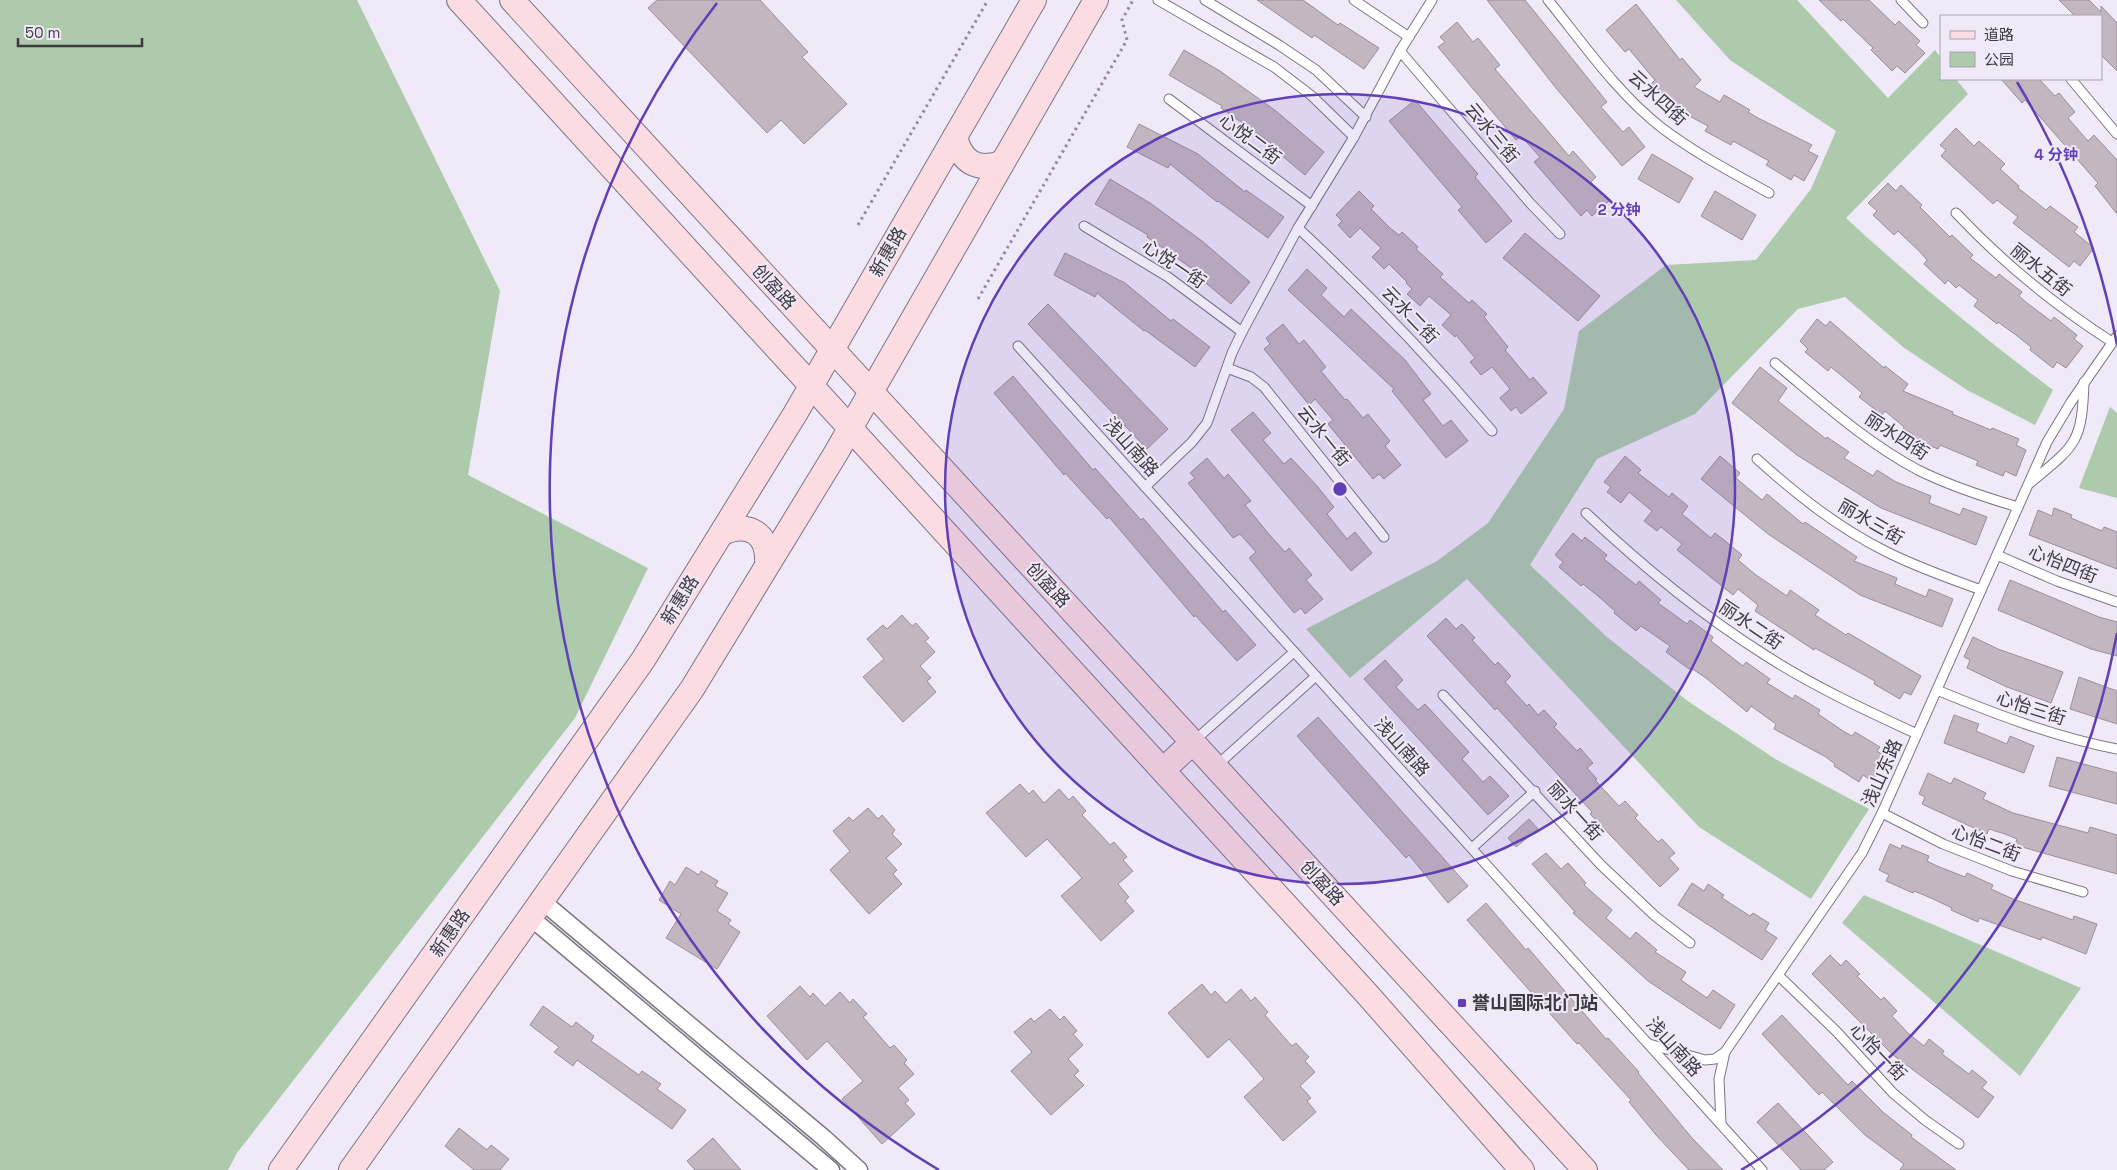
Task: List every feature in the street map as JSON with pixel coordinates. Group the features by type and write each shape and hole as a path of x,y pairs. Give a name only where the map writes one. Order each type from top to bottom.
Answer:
{"street":[{"path":"459,0 1366,994 1522,1170"},
{"name":"创盈路","path":"512,0 1585,1170"},
{"name":"新惠路","path":"281,1170 643,660 812,386 1034,0"},
{"path":"351,1170 692,689 850,428 1096,0"},
{"path":"955,137 958,150 966,160 977,166 990,167 1002,163"},
{"path":"722,533 735,528 750,529 762,537 768,551 767,565"},
{"path":"1162,770 1192,742"},
{"path":"536,909 831,1170"},
{"path":"536,909 824,1138 858,1170"}],"lane":[{"path":"1158,0 1274,67 1312,96 1354,137"},
{"path":"1205,0 1316,70 1366,117"},
{"path":"1354,0 1409,37"},
{"path":"1145,487 1192,442 1208,423 1242,332 1298,228 1366,117 1400,51 1432,0"},
{"name":"云水四街","path":"1548,0 1627,95 1661,127 1692,149 1769,194"},
{"path":"1901,0 1923,23"},
{"name":"云水三街","path":"1400,51 1530,203 1560,234"},
{"path":"2072,80 2117,134"},
{"name":"心悦二街","path":"1169,99 1312,206"},
{"name":"丽水五街","path":"1956,213 2020,276 2078,320 2115,339"},
{"name":"心悦一街","path":"1084,226 1168,277 1242,332"},
{"name":"云水二街","path":"1298,228 1350,275 1399,325 1492,431"},
{"name":"浅山东路","path":"1721,1123 1720,1079 1725,1052 1862,853 1882,813 2047,442 2084,382 2115,339"},
{"name":"浅山南路","path":"1018,346 1762,1170"},
{"name":"丽水四街","path":"1775,363 1872,442 1918,470 1967,492 2018,507"},
{"name":"云水一街","path":"1227,368 1251,377 1264,387 1384,537"},
{"name":"浅山东路","path":"2028,485 2058,460 2074,442 2082,418 2084,382"},
{"name":"丽水三街","path":"1756,460 1796,494 1839,524 1892,554 1932,572 1981,590"},
{"name":"丽水二街","path":"1586,513 1672,589 1749,645 1814,684 1917,734"},
{"name":"心怡四街","path":"1997,555 2057,581 2117,602"},
{"path":"1192,742 1294,652"},
{"path":"1215,767 1316,676"},
{"name":"心怡三街","path":"1937,690 1991,712 2046,731 2117,750"},
{"name":"丽水一街","path":"1443,695 1608,871 1655,916 1690,942"},
{"path":"1472,848 1535,791"},
{"name":"心怡二街","path":"1882,813 1943,844 2004,868 2083,892"},
{"name":"心怡一街","path":"1778,975 1837,1032 1894,1093 1925,1120 1960,1144"},
{"path":"1649,1044 1705,1060 1715,1059 1725,1052"}],"path":[{"path":"858,225 988,0"},
{"path":"978,299 1127,40 1122,20 1133,0"}],"green space":[{"path":"0,0 357,0 500,291 468,475 648,568 575,718 237,1153 228,1170 0,1170"},
{"path":"1676,0 1797,0 1888,98 1935,50 1940,57 1940,80 1957,80 1968,94 1846,218 1947,307 2053,390 2035,425 1967,390 1903,347 1845,297 1798,309 1695,414 1597,459 1530,565 1607,637 1689,702 1777,760 1869,809 1811,899 1699,827 1467,579 1350,678 1306,629 1437,561 1488,523 1564,409 1579,331 1666,265 1756,260 1811,189 1836,131 1730,60"},
{"path":"2110,407 2117,413 2117,498 2079,488"},
{"path":"1864,895 2081,988 2020,1076 1842,923"}],"building":[{"path":"657,0 760,0 808,52 802,57 847,104 804,144 781,120 767,133 648,8"},
{"path":"1257,0 1303,0 1338,25 1340,23 1379,48 1364,69 1314,35 1312,38"},
{"path":"1487,0 1525,0 1607,102 1601,107 1623,132 1629,127 1645,147 1622,166 1556,88"},
{"path":"1819,0 1869,0 1895,25 1899,21 1920,41 1916,45 1925,53 1905,73 1897,66 1892,71 1871,50 1873,48 1843,19 1841,21"},
{"path":"2059,0 2089,0 2101,12 2101,6 2117,23 2117,71 2102,56 2102,15 2074,15"},
{"path":"1636,4 1680,60 1682,58 1701,80 1694,87 1720,102 1724,95 1750,110 1748,112 1758,118 1812,145 1808,151 1818,156 1804,181 1794,175 1791,180 1766,165 1769,161 1733,141 1731,145 1705,131 1708,126 1682,112 1674,103 1670,106 1651,84 1655,80 1629,49 1625,52 1606,30"},
{"path":"1457,22 1473,42 1478,38 1500,65 1495,69 1569,156 1573,151 1596,177 1591,182 1609,201 1592,216 1587,210 1581,216 1534,162 1540,157 1521,136 1516,140 1438,47 1445,42 1440,37"},
{"path":"1184,50 1220,71 1276,111 1324,152 1305,175 1269,145 1271,143 1221,108 1222,106 1169,75"},
{"path":"2002,80 2040,80 2055,96 2059,93 2075,112 2068,118 2088,141 2094,135 2117,160 2117,214 2095,186 2098,183 2025,100 2022,103"},
{"path":"1415,100 1478,174 1475,177 1512,221 1486,243 1458,210 1462,207 1389,121"},
{"path":"1139,124 1198,154 1245,192 1246,190 1284,217 1268,238 1217,202 1170,164 1168,168 1127,147"},
{"path":"1956,128 1974,146 1979,141 2005,164 2000,169 2019,186 2018,188 2046,210 2050,206 2078,227 2074,232 2094,248 2080,266 2074,261 2069,267 2013,223 2018,217 1997,200 1993,204 1941,156 1946,150 1940,145"},
{"path":"1652,154 1693,178 1679,203 1638,179"},
{"path":"1110,179 1150,203 1202,241 1250,282 1231,304 1195,274 1197,272 1147,237 1148,235 1095,204"},
{"path":"1888,183 1896,191 1901,185 1922,205 1920,207 1950,237 1952,235 1973,255 1970,258 1996,278 1999,274 2022,292 2019,296 2027,303 2051,321 2054,317 2077,335 2074,339 2083,346 2066,368 2057,362 2053,368 2030,350 2031,347 2016,335 1998,322 1997,324 1974,306 1978,300 1959,285 1956,288 1948,280 1945,284 1924,264 1927,260 1920,252 1898,231 1894,235 1873,215 1877,211 1868,203"},
{"path":"1359,191 1374,206 1371,209 1390,228 1399,235 1402,232 1418,247 1416,249 1443,274 1440,277 1469,303 1472,300 1487,314 1484,317 1508,347 1505,350 1530,380 1533,377 1547,393 1521,414 1516,407 1511,411 1500,398 1510,389 1492,367 1481,375 1470,362 1475,358 1456,335 1455,337 1442,325 1451,315 1429,296 1420,306 1407,294 1412,289 1407,282 1389,264 1384,269 1372,257 1381,248 1360,228 1350,238 1338,225 1342,221 1336,215"},
{"path":"1715,191 1756,215 1742,240 1701,216"},
{"path":"1525,233 1600,296 1578,321 1503,258"},
{"path":"1065,253 1125,283 1171,321 1173,319 1210,347 1195,367 1144,331 1097,293 1095,297 1054,275"},
{"path":"1307,269 1327,288 1321,295 1344,317 1351,309 1405,360 1431,394 1423,400 1443,426 1451,420 1468,441 1446,458 1392,391 1394,389 1288,290"},
{"path":"1048,304 1168,429 1147,449 1028,324"},
{"path":"1817,319 1826,326 1830,321 1884,368 1885,366 1908,384 1903,391 1953,412 1952,414 2019,439 2016,445 2026,450 2016,476 2005,471 2003,476 1976,465 1978,461 1940,445 1938,449 1912,438 1913,434 1903,429 1904,427 1885,411 1882,415 1859,397 1862,393 1854,386 1831,367 1828,371 1805,352 1808,349 1800,341"},
{"path":"1283,324 1299,344 1304,340 1326,367 1321,371 1345,400 1347,399 1363,418 1368,414 1390,441 1385,446 1401,465 1384,479 1379,474 1373,479 1328,424 1333,420 1315,399 1309,405 1264,349 1270,344 1266,338"},
{"path":"1760,367 1787,388 1778,401 1826,439 1827,437 1849,452 1844,458 1873,476 1877,470 1896,482 1931,496 1929,503 1960,515 1963,508 1987,517 1976,545 1881,508 1797,455 1732,403"},
{"path":"1013,376 1093,470 1095,468 1141,520 1143,518 1223,612 1225,610 1256,645 1237,661 1195,615 1194,617 1109,517 1107,519 1065,473 1064,475 994,393"},
{"path":"1253,412 1271,433 1263,440 1284,464 1291,458 1317,486 1334,507 1327,514 1347,539 1355,532 1372,553 1351,571 1231,430"},
{"path":"1625,456 1641,470 1638,473 1669,497 1672,493 1688,506 1682,514 1711,538 1715,533 1742,555 1738,560 1756,575 1787,596 1790,590 1819,610 1815,615 1846,635 1848,633 1921,676 1911,695 1904,692 1900,699 1874,684 1875,681 1815,648 1814,650 1755,611 1758,605 1738,589 1733,595 1677,550 1682,544 1661,527 1657,531 1644,521 1652,511 1629,492 1621,503 1607,492 1611,487 1604,482"},
{"path":"1720,456 1740,473 1736,478 1762,500 1767,494 1803,524 1805,522 1857,557 1854,561 1897,578 1895,584 1926,597 1929,589 1953,599 1942,627 1860,595 1768,534 1701,479"},
{"path":"1207,458 1224,478 1228,474 1251,501 1245,505 1268,533 1285,552 1289,548 1312,575 1306,580 1323,599 1305,614 1301,608 1294,613 1249,558 1256,552 1240,534 1233,538 1188,483 1195,478 1190,473"},
{"path":"2054,508 2072,515 2071,518 2102,531 2104,527 2117,532 2117,569 2029,535 2038,510 2052,516"},
{"path":"1573,533 1582,541 1585,537 1607,555 1604,559 1636,585 1639,581 1661,600 1658,603 1687,624 1690,620 1713,637 1711,641 1743,666 1746,662 1770,679 1767,683 1793,699 1795,695 1820,710 1818,714 1843,731 1852,736 1855,732 1880,747 1877,751 1887,757 1872,781 1863,775 1859,782 1834,766 1835,764 1826,757 1774,729 1776,724 1751,706 1747,712 1706,678 1691,668 1689,669 1666,652 1670,646 1641,626 1636,631 1614,613 1615,611 1598,596 1583,584 1581,586 1559,567 1563,562 1555,555"},
{"path":"2010,580 2099,617 2117,622 2117,656 2091,649 1998,610"},
{"path":"902,615 912,626 916,623 929,638 925,641 935,652 920,666 931,678 927,681 936,692 903,722 863,677 884,659 867,639 883,625 887,629"},
{"path":"1446,618 1456,629 1462,624 1475,638 1472,640 1495,665 1498,662 1511,676 1505,682 1527,706 1529,704 1538,715 1544,710 1557,724 1554,727 1577,751 1580,748 1593,763 1587,768 1597,779 1595,780 1619,806 1625,801 1638,815 1635,818 1658,842 1662,839 1675,853 1669,858 1679,869 1660,887 1590,814 1592,812 1497,708 1495,710 1427,636"},
{"path":"1973,637 1998,649 2063,672 2051,703 2007,687 1967,668 1970,660 1964,657"},
{"path":"1385,660 1403,680 1396,687 1418,710 1425,704 1469,752 1462,759 1483,782 1490,776 1509,796 1488,815 1364,679"},
{"path":"2079,677 2117,691 2117,724 2070,709"},
{"path":"1954,715 1979,724 1976,731 2007,744 2010,736 2034,746 2024,773 1944,743"},
{"path":"1318,717 1468,886 1448,903 1409,855 1406,858 1297,736"},
{"path":"2057,757 2117,773 2117,804 2049,786"},
{"path":"1928,773 1951,784 1954,778 1986,793 1983,799 2013,813 2088,833 2090,827 2117,835 2117,874 2015,845 2017,839 1989,829 1987,834 1922,804 1925,797 1919,794"},
{"path":"1020,784 1029,794 1033,790 1044,803 1059,789 1069,800 1073,796 1086,811 1082,815 1110,845 1114,842 1127,857 1123,860 1133,871 1118,884 1129,897 1125,901 1134,911 1101,941 1061,896 1082,878 1047,839 1026,857 986,813"},
{"path":"868,808 878,819 882,815 895,830 892,834 902,844 886,858 897,870 893,874 902,884 869,914 830,870 850,851 833,831 849,817 853,821"},
{"path":"1529,819 1538,829 1516,847 1508,838"},
{"path":"1890,844 1901,849 1902,845 1929,856 1927,861 1965,877 1967,873 1993,885 1991,889 2013,899 2073,920 2074,916 2097,924 2086,954 2042,937 2041,940 1979,918 1978,922 1951,910 1952,908 1931,898 1914,891 1913,893 1886,881 1889,875 1879,870"},
{"path":"1546,853 1561,869 1568,863 1586,883 1584,885 1612,910 1606,918 1630,939 1636,932 1657,950 1655,952 1686,972 1681,980 1707,998 1713,990 1735,1005 1720,1029 1648,981 1573,913 1575,912 1532,864"},
{"path":"686,867 699,875 701,871 718,881 715,886 728,893 717,911 731,920 728,924 740,932 717,969 666,938 681,914 659,900 670,881 675,885"},
{"path":"1692,883 1704,891 1708,884 1724,895 1722,898 1750,916 1753,913 1769,923 1765,930 1777,938 1762,960 1678,905"},
{"path":"1486,903 1526,950 1528,948 1606,1039 1608,1038 1639,1072 1692,1138 1723,1170 1689,1170 1656,1135 1629,1102 1631,1100 1579,1043 1577,1044 1467,920"},
{"path":"1830,955 1841,966 1846,960 1860,974 1857,976 1881,1000 1884,997 1897,1011 1892,1016 1909,1034 1924,1046 1929,1039 1944,1051 1942,1054 1969,1074 1972,1070 1987,1082 1982,1088 1994,1097 1978,1118 1893,1055 1812,974"},
{"path":"1202,984 1211,995 1215,991 1226,1003 1241,989 1251,1001 1255,997 1268,1012 1265,1015 1282,1035 1292,1046 1296,1043 1309,1057 1305,1061 1315,1072 1300,1086 1311,1098 1307,1101 1316,1112 1283,1141 1244,1097 1264,1079 1247,1059 1229,1039 1208,1058 1168,1013"},
{"path":"800,986 810,997 813,993 825,1006 840,992 850,1003 853,999 867,1014 863,1017 890,1048 894,1045 907,1060 904,1063 914,1074 898,1088 909,1100 905,1103 915,1114 882,1144 842,1099 863,1081 827,1041 807,1060 767,1016"},
{"path":"543,1006 572,1027 576,1022 594,1036 591,1041 639,1075 642,1071 661,1084 657,1089 686,1110 672,1129 577,1060 573,1066 554,1052 559,1047 530,1025"},
{"path":"1050,1009 1060,1020 1064,1016 1077,1031 1073,1034 1083,1045 1068,1059 1079,1071 1074,1075 1084,1085 1051,1115 1011,1071 1032,1052 1014,1032 1031,1018 1034,1022"},
{"path":"1782,1015 1848,1085 1852,1081 1884,1113 1912,1135 1911,1137 1956,1170 1900,1170 1904,1164 1865,1135 1822,1092 1819,1095 1762,1034"},
{"path":"1778,1103 1833,1162 1824,1170 1801,1170 1757,1122"},
{"path":"459,1128 487,1150 491,1145 509,1159 500,1170 474,1170 445,1146"},
{"path":"713,1138 741,1170 695,1170 687,1161"}],"place":[{"name":"誉山国际北门站","path":"1462,1003"}]}
